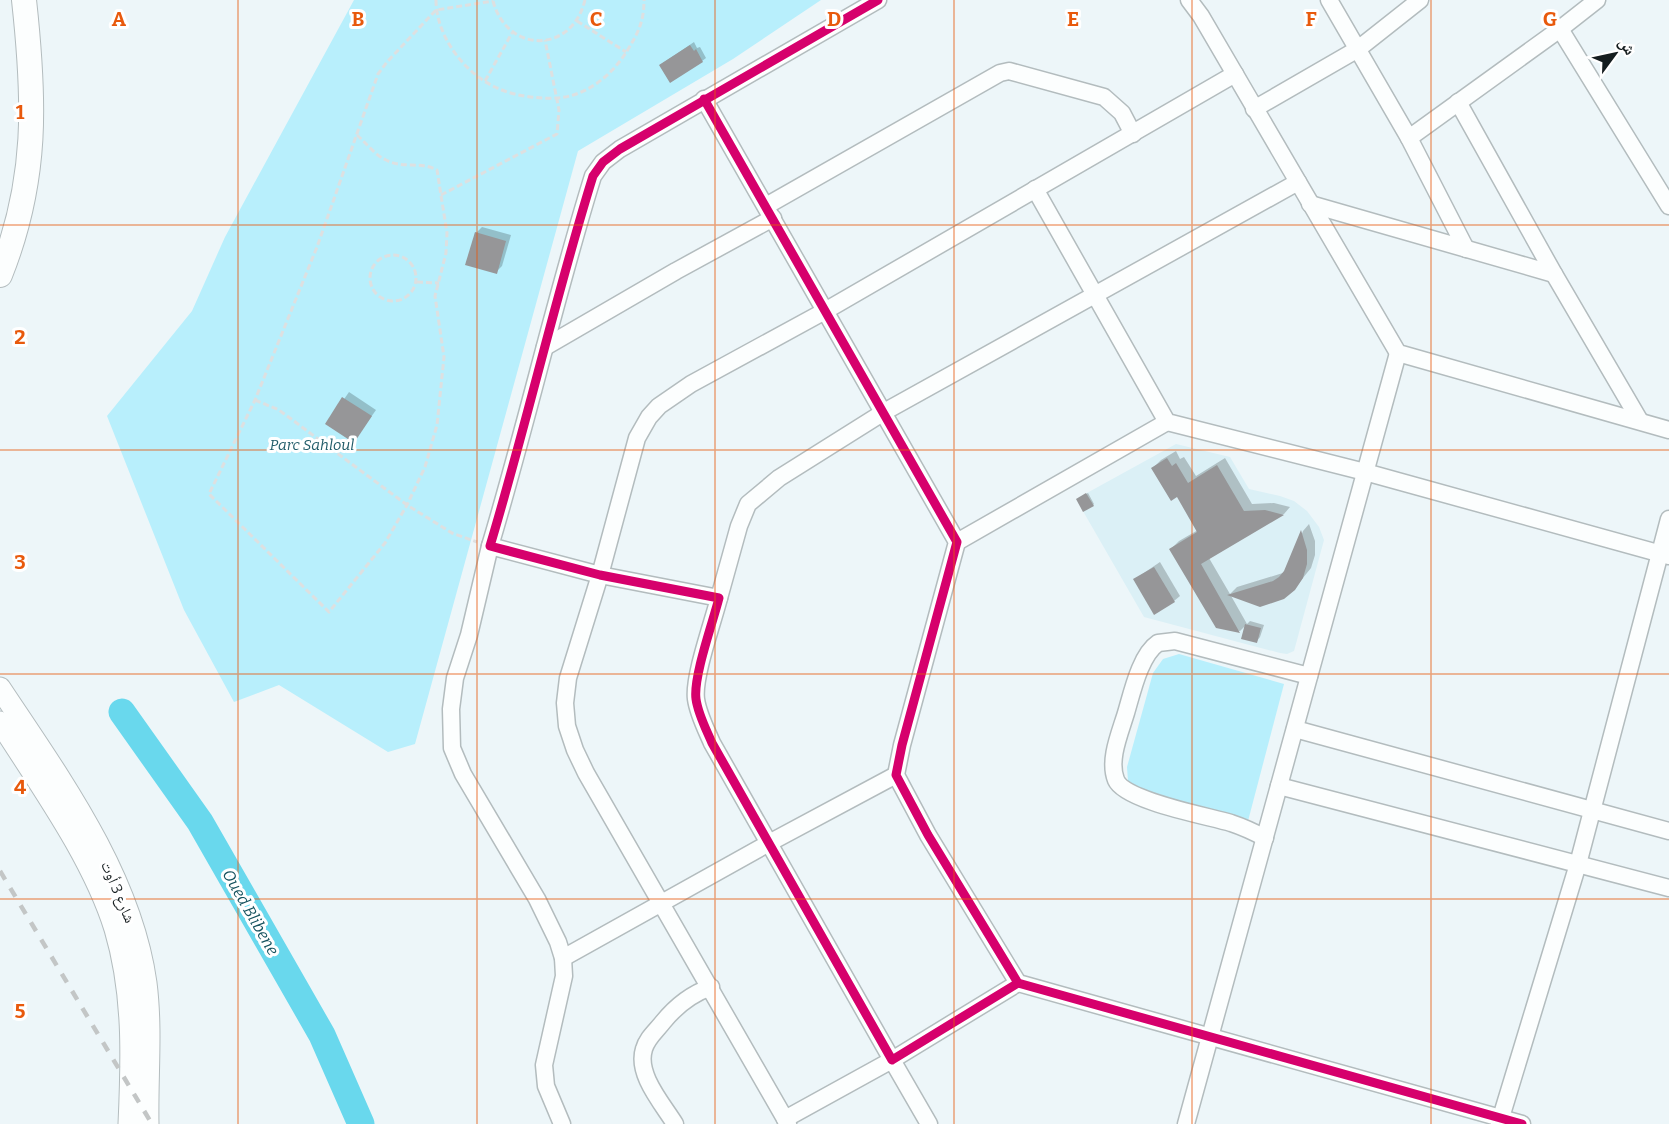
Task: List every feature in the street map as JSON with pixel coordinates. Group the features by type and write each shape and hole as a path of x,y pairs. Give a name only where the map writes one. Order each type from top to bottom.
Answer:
{"highway":[{"path":"2,269 20,216 32,131 31,60 24,0"}],"main road":[{"name":"شارع 3 أوت","path":"0,688 72,800 105,860 125,903 140,949 146,984 148,1011 139,1096 148,1124"},
{"path":"0,722 74,842 108,910 120,950 128,995 139,1096 129,1124"}],"street":[{"path":"562,1124 546,1086 544,1065 564,976 563,958 555,935 537,899 463,774 452,748 451,709 455,678 469,635 490,546 514,467 593,176 603,162 620,149 878,0"},
{"path":"1189,0 1201,16 1398,353 1669,430"},
{"path":"1329,0 1409,138 1466,249"},
{"path":"1254,109 1358,49 1420,0"},
{"path":"1409,138 1597,0"},
{"path":"1560,29 1669,206"},
{"path":"545,347 676,271 769,212 1000,73 1010,71 1104,97 1122,113 1133,134"},
{"path":"1018,984 787,1121 586,773 567,726 565,703 568,678 600,575 637,438 649,417 665,400 1235,74"},
{"path":"704,99 957,543 902,745 896,775 933,844 1018,984 1499,1121 1522,1124"},
{"path":"1458,102 1554,274 1640,421"},
{"path":"929,1124 712,743 700,717 695,697 697,677 739,526 748,504 779,478 884,412 1095,297 1298,182"},
{"path":"1035,189 1167,422"},
{"path":"1310,204 1554,274"},
{"path":"1186,1124 1398,353"},
{"path":"957,543 1167,422 1365,471 1665,555"},
{"path":"1499,1121 1578,864 1591,810 1665,555 1669,519"},
{"path":"490,546 600,575 719,598"},
{"path":"1265,838 1230,823 1127,792 1116,781 1114,768 1116,747 1146,655 1158,643 1175,641 1309,676"},
{"path":"1295,729 1669,831"},
{"path":"563,958 896,775"},
{"path":"1279,786 1669,888"},
{"path":"675,1124 644,1071 642,1060 644,1049 651,1035 677,1006 699,991 711,987"}],"path":[{"path":"436,0 436,10 447,42 467,68 494,87 526,97 557,98 584,91 616,68 643,22 644,0"},
{"path":"357,135 386,160 407,166 429,165 437,170 447,233 446,253 435,296 444,357 437,425 425,467 385,543 329,612 209,494 255,400 318,247 378,74 436,10 493,1 496,14 513,33 523,38 545,40 568,31 577,21 585,0"},
{"path":"577,21 626,52"},
{"path":"485,81 513,33"},
{"path":"441,195 557,134 559,110 545,40"},
{"path":"395,254 409,260 414,266 417,282 409,296 394,302 386,301 374,291 370,276 375,263 381,258 395,254"},
{"path":"417,282 439,283"},
{"path":"255,400 279,410 407,505 459,536 490,546"}],"shaded area":[{"path":"1176,444 1230,457 1249,489 1294,501 1307,511 1319,527 1324,540 1294,651 1287,654 1280,653 1144,617 1076,499"}],"green space":[{"name":"Parc Sahloul","path":"354,0 821,0 733,59 578,151 415,744 388,752 279,685 234,702 184,610 107,416 192,311 225,237"},
{"path":"1179,654 1284,684 1248,821 1138,790 1128,781 1127,767 1153,673 1163,659"}],"building":[{"path":"690,45 694,51 696,49 703,62 670,83 659,65"},
{"path":"475,232 506,241 497,274 465,265"},
{"path":"342,397 372,416 354,443 325,424"},
{"path":"1167,458 1172,466 1176,463 1188,483 1217,465 1244,511 1265,510 1284,515 1201,564 1240,633 1216,628 1169,549 1197,532 1177,497 1171,501 1151,468"},
{"path":"1086,493 1094,506 1083,512 1076,499"},
{"path":"1301,530 1307,550 1307,564 1303,578 1295,590 1284,599 1260,607 1227,595 1273,581 1279,577 1284,571"},
{"path":"1154,567 1175,602 1154,615 1133,579"},
{"path":"1245,624 1261,628 1257,643 1241,639"}],"waterway":[{"name":"Oued Blibene","path":"122,712 200,822 322,1035 361,1124"}],"railway":[{"path":"0,871 152,1124"}],"cycle path":[{"path":"878,0 620,149 603,162 593,176 490,546 600,575 719,598 697,677 696,699 700,716 712,743 892,1060 1018,983"},
{"path":"704,99 957,542 896,775 928,835 1018,983 1522,1124"}]}
